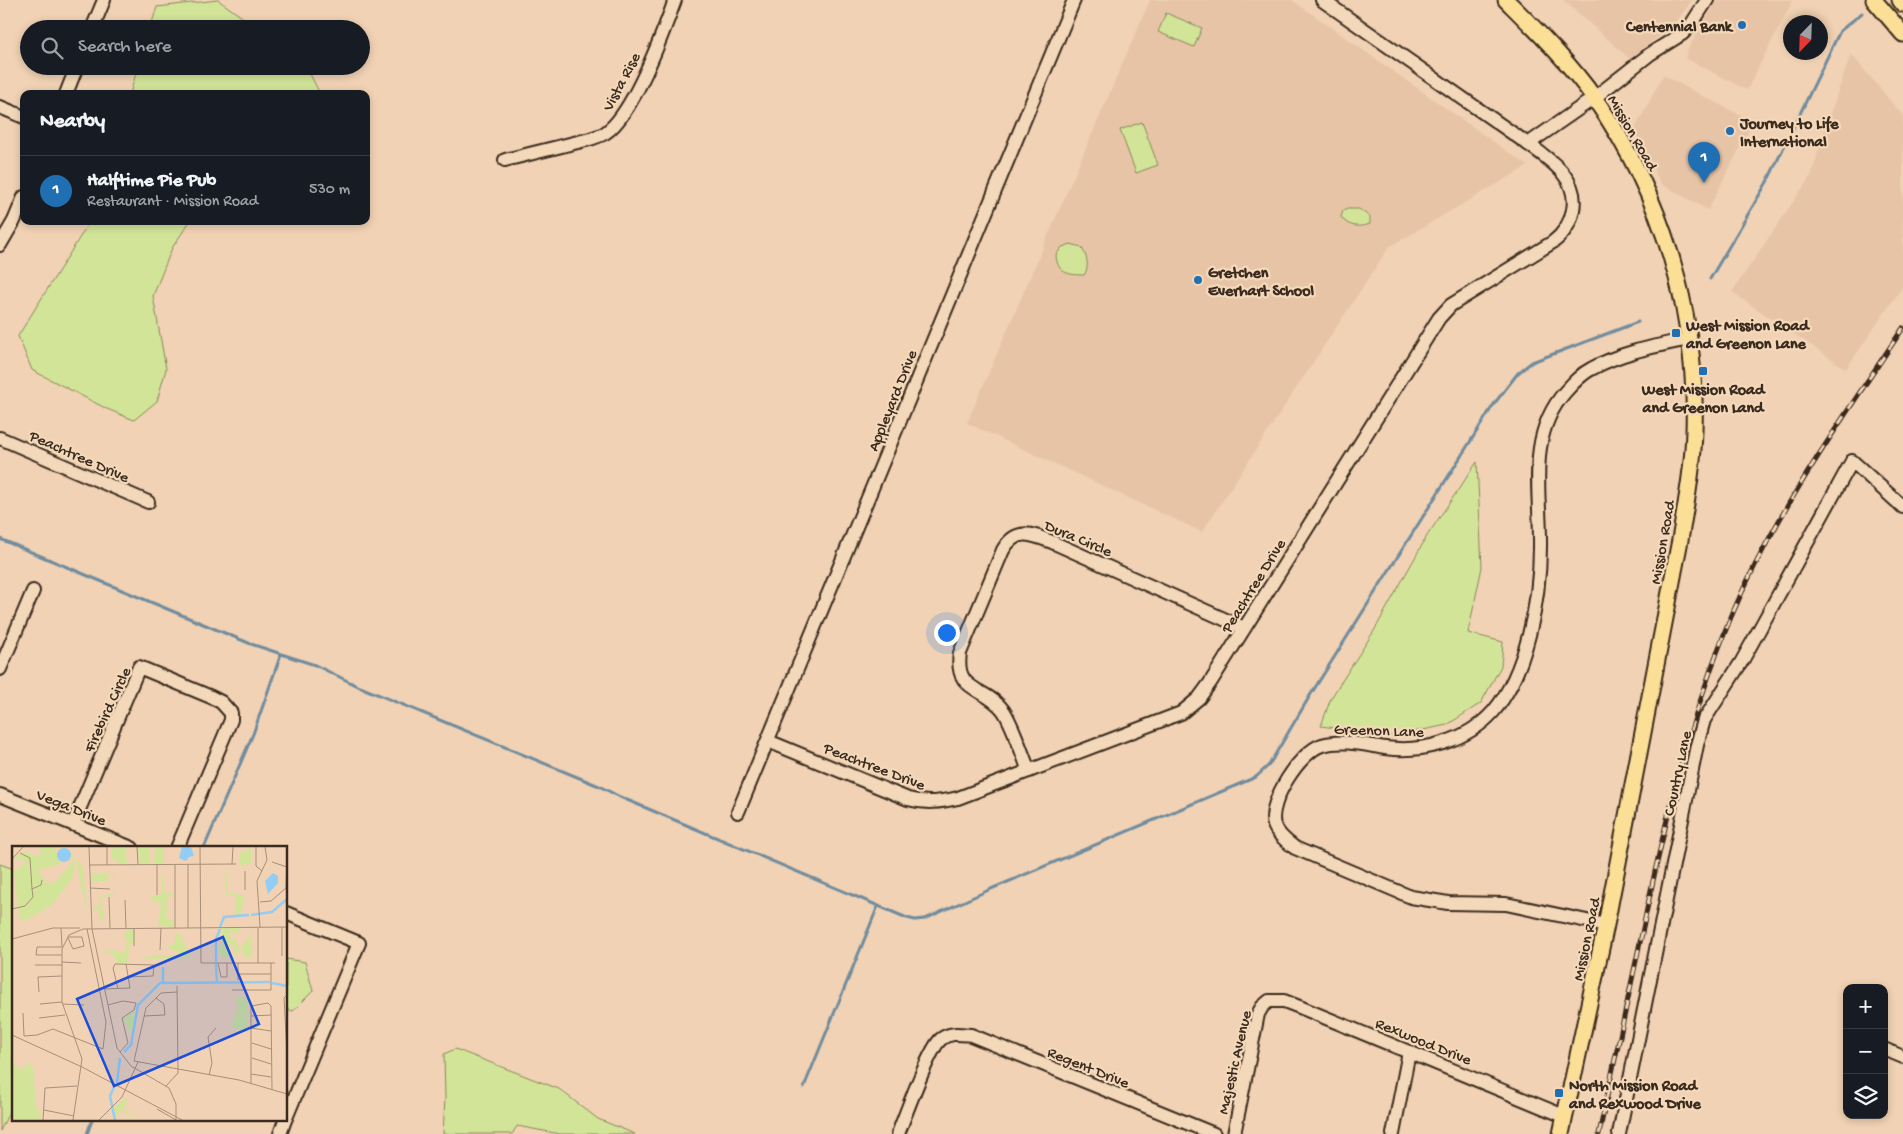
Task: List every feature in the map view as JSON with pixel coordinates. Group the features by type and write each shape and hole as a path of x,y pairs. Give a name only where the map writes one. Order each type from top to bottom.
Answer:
{"main road":[{"name":"Mission Road","path":"1506,0 1564,61 1594,98 1621,140 1642,181 1658,217 1675,268 1689,338 1694,406 1691,476 1606,925 1561,1134"},
{"path":"1874,0 1897,21 1903,34"},
{"path":"1900,0 1903,4"}],"street":[{"path":"96,20 104,0"},
{"name":"Vista Rise","path":"505,160 590,138 603,134 610,129 630,102 675,0"},
{"name":"Appleyard Drive","path":"738,812 1074,0"},
{"path":"1322,0 1528,144 1594,98 1650,54 1682,34 1691,25 1707,0"},
{"path":"68,90 73,75"},
{"path":"0,107 20,115"},
{"name":"Peachtree Drive","path":"768,741 908,799 926,803 958,798 1181,713 1190,706 1200,698 1210,683 1438,318 1451,305 1553,242 1568,226 1574,203 1573,190 1568,180 1550,161 1528,144"},
{"path":"0,245 20,207"},
{"name":"Greenon Lane","path":"1606,925 1506,904 1448,903 1410,897 1295,848 1282,837 1274,826 1274,807 1288,779 1301,761 1310,751 1320,745 1333,742 1411,750 1431,747 1457,738 1492,713 1505,697 1513,682 1529,636 1537,586 1540,548 1537,468 1539,447 1545,424 1551,411 1574,381 1590,369 1630,353 1689,338"},
{"name":"Peachtree Drive","path":"0,438 148,502"},
{"name":"Country Lane","path":"1619,1134 1697,745 1704,720 1742,661 1852,461 1903,506"},
{"name":"Dura Circle","path":"1029,771 1003,710 966,684 959,671 960,653 1002,550 1012,538 1026,534 1052,542 1244,628"},
{"path":"0,669 4,649 33,591"},
{"name":"Firebird Circle","path":"73,824 140,667 221,702 231,713 231,720 178,846"},
{"name":"Vega Drive","path":"0,795 127,846"},
{"path":"288,913 358,943 288,1114"},
{"name":"Rexwood Drive","path":"1270,1001 1284,1001 1302,1008 1564,1116"},
{"name":"Majestic Avenue","path":"1234,1134 1258,1014 1262,1007 1270,1001"},
{"name":"Regent Drive","path":"898,1134 932,1052 942,1038 950,1034 971,1035 1214,1134"},
{"path":"1888,1050 1903,1057"},
{"path":"1393,1134 1409,1052"},
{"path":"280,1134 285,1122"}],"shaded area":[{"name":"Gretchen Everhart School","path":"1150,0 1292,0 1528,166 1389,247 1202,532 967,423"},
{"path":"1563,0 1692,0 1674,25 1630,59"},
{"name":"Centennial Bank","path":"1717,0 1793,0 1785,15 1783,15 1783,20 1747,90 1685,58 1688,49"},
{"path":"1851,54 1903,116 1903,286 1846,369 1732,292 1812,174 1822,137"},
{"path":"1663,75 1753,122 1708,210 1661,184 1634,131"}],"green space":[{"path":"218,0 246,20 153,20 157,7"},
{"path":"1166,13 1202,28 1194,47 1158,32"},
{"path":"135,75 310,75 318,90 131,90"},
{"path":"1142,122 1158,165 1136,173 1120,130"},
{"path":"1359,209 1370,217 1370,224 1362,226 1350,225 1341,217 1343,211"},
{"path":"87,225 187,225 172,248 153,296 166,369 157,401 134,420 107,409 32,370 18,336"},
{"path":"1071,244 1081,247 1085,254 1087,265 1084,275 1064,272 1059,266 1056,255 1062,247"},
{"path":"1477,462 1482,567 1468,633 1503,642 1501,666 1481,703 1447,725 1394,736 1321,726 1331,698 1374,631 1427,536"},
{"path":"0,864 12,868 12,1106 0,1131"},
{"path":"288,959 305,962 313,991 293,1011 288,1010"},
{"path":"455,1049 559,1089 598,1119 635,1134 560,1134 517,1126 512,1134 443,1134 445,1098 444,1054"}],"waterway":[{"path":"1710,279 1767,182 1840,31 1862,13"},
{"path":"0,539 251,644 315,665 360,687 599,786 620,797 907,918 915,920 925,919 991,889 1256,777 1269,765 1311,694 1494,404 1518,373 1532,362 1638,322"},
{"path":"205,846 253,734 281,654"},
{"path":"804,1087 878,906"},
{"path":"87,1134 91,1122"}],"railway":[{"path":"1599,1134 1669,812 1690,733 1716,655 1748,579 1788,504 1903,328"}],"place":[{"name":"Centennial Bank","path":"1742,25"},
{"name":"Journey to Life International","path":"1730,131"},
{"name":"Halftime Pie Pub","path":"1704,183"},
{"name":"Gretchen Everhart School","path":"1198,280"},
{"name":"West Mission Road and Greenon Lane","path":"1676,333"},
{"name":"West Mission Road and Greenon Land","path":"1703,371"},
{"name":"North Mission Road and Rexwood Drive","path":"1559,1093"}]}
